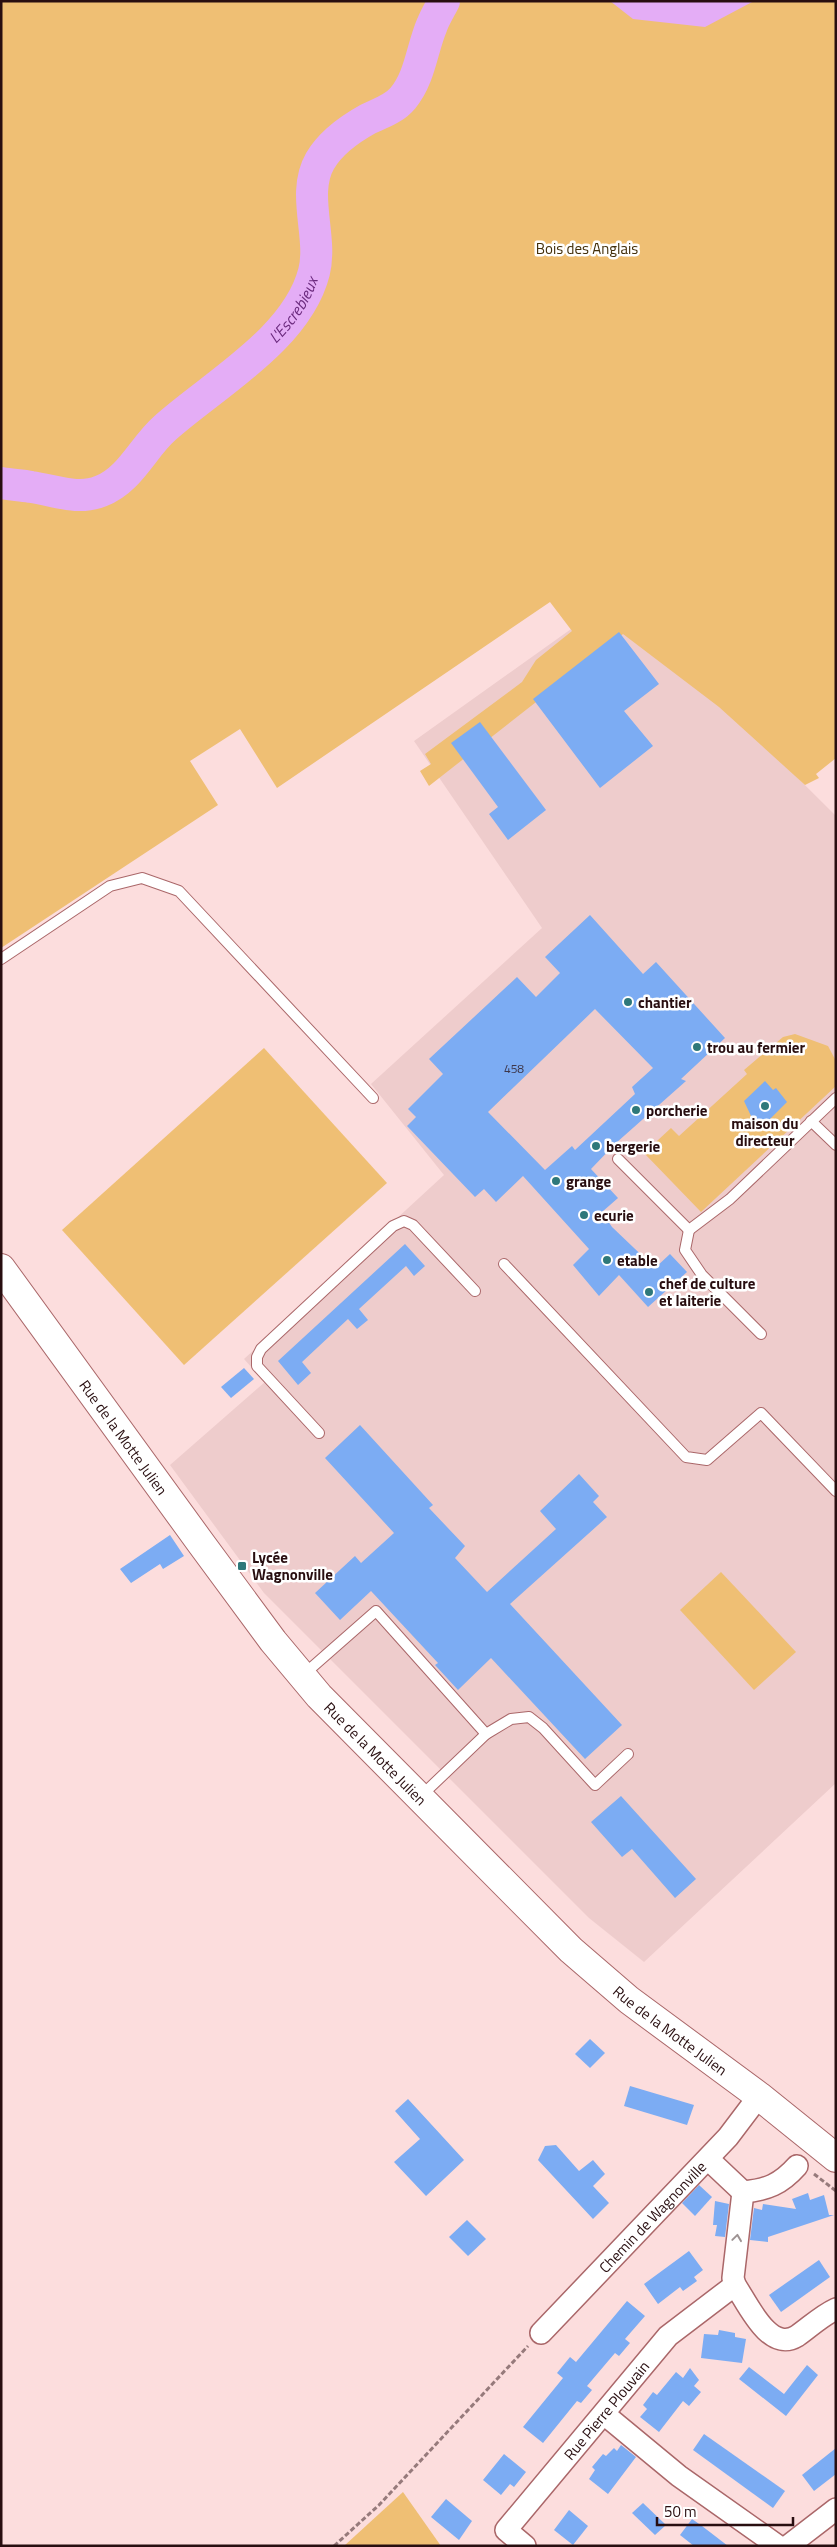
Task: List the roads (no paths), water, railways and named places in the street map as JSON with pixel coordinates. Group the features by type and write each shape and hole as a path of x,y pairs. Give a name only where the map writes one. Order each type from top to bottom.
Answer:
{"street":[{"name":"Rue de la Motte Julien","path":"1,1268 110,1421 301,1676 418,1798 577,1956 629,2000 759,2096 836,2158"},
{"name":"Chemin de Wagnonville","path":"540,2333 708,2159 759,2096"},
{"path":"708,2159 743,2192"},
{"path":"743,2192 768,2189 777,2185 797,2166"},
{"path":"743,2192 733,2268 735,2285 767,2332 778,2340 784,2340 796,2336 836,2309"},
{"name":"Rue Pierre Plouvain","path":"525,2546 506,2530 668,2336 735,2285"},
{"path":"604,2414 686,2481 778,2546"},
{"path":"788,2546 836,2509"}],"lane":[{"path":"1,959 110,886 142,878 179,891 374,1098"},
{"path":"761,1334 702,1275 685,1250 689,1230 730,1199 836,1098"},
{"path":"811,1121 836,1145"},
{"path":"618,1160 689,1230"},
{"path":"319,1433 257,1366 257,1357 261,1349 393,1226 404,1221 413,1225 475,1291"},
{"path":"504,1264 686,1457 708,1460 761,1413 836,1491"},
{"path":"301,1676 376,1611 486,1734"},
{"path":"418,1798 486,1734 511,1719 529,1717 542,1728 595,1785 628,1754"}],"waterway":[{"name":"L'Escrebieux","path":"1,483 75,495 92,494 111,486 128,471 165,428 251,359 272,339 290,319 305,296 314,272 316,245 312,187 320,161 335,142 348,132 368,119 391,108 403,98 413,81 429,34 444,1"}],"place":[{"name":"chantier","path":"628,1002"},
{"name":"trou au fermier","path":"697,1047"},
{"name":"maison du directeur","path":"765,1106"},
{"name":"porcherie","path":"636,1110"},
{"name":"bergerie","path":"596,1146"},
{"name":"grange","path":"556,1181"},
{"name":"ecurie","path":"584,1215"},
{"name":"etable","path":"607,1260"},
{"name":"chef de culture et laiterie","path":"649,1292"},
{"name":"Lycée Wagnonville","path":"242,1566"}],"park label":[{"name":"Bois des Anglais","path":"587,248"}]}
